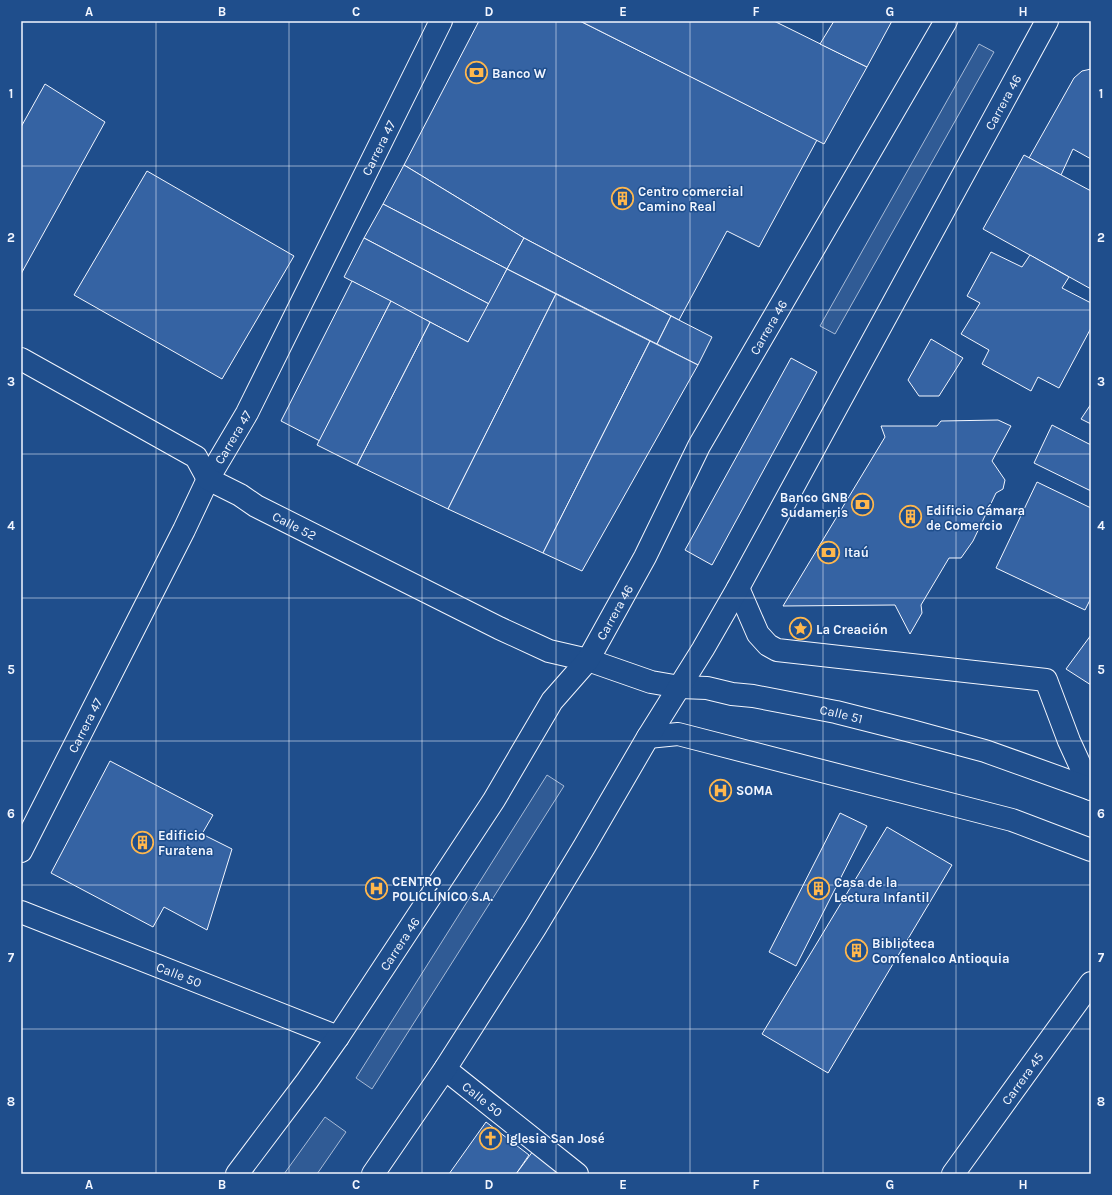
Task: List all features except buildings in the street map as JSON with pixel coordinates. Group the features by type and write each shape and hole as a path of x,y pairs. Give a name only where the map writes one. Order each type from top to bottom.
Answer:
{"main road":[{"name":"Carrera 47","path":"21,851 184,530 208,479 247,413 441,21"},
{"name":"Carrera 46","path":"237,1174 338,1037 494,800 552,701 588,660 645,557 699,446 946,21"},
{"name":"Carrera 46","path":"373,1174 445,1069 539,921 584,847 648,736 703,649 738,588 1047,21"},
{"path":"21,359 196,458 208,479"},
{"name":"Calle 52","path":"208,479 240,495 256,506 499,628 549,651 588,660"},
{"name":"Calle 51","path":"738,588 758,634 768,645 777,650 1046,680 1069,741 1091,789"},
{"name":"Calle 51","path":"588,660 651,682 680,687 707,688 732,694 753,696 836,712 911,731 985,751 1091,789"},
{"path":"648,736 678,734 1012,820 1091,850"},
{"name":"Calle 50","path":"21,912 338,1037"},
{"name":"Carrera 45","path":"954,1174 1091,983"},
{"name":"Calle 50","path":"445,1069 577,1174"}],"shaded area":[{"path":"979,44 994,52 835,334 820,326"},
{"path":"547,775 564,786 372,1089 356,1078"},
{"path":"325,1117 346,1132 317,1174 284,1174"}],"place":[{"name":"Banco W","path":"477,73"},
{"name":"Centro comercial Camino Real","path":"622,198"},
{"name":"Banco GNB Sudameris","path":"863,504"},
{"name":"Edificio Cámara de Comercio","path":"911,517"},
{"name":"Itaú","path":"828,552"},
{"name":"La Creación","path":"801,629"},
{"name":"SOMA","path":"720,790"},
{"name":"Edificio Furatena","path":"142,842"},
{"name":"CENTRO POLICLÍNICO S.A.","path":"377,888"},
{"name":"Casa de la Lectura Infantil","path":"818,889"},
{"name":"Biblioteca Comfenalco Antioquia","path":"857,950"},
{"name":"Iglesia San José","path":"491,1138"}]}
